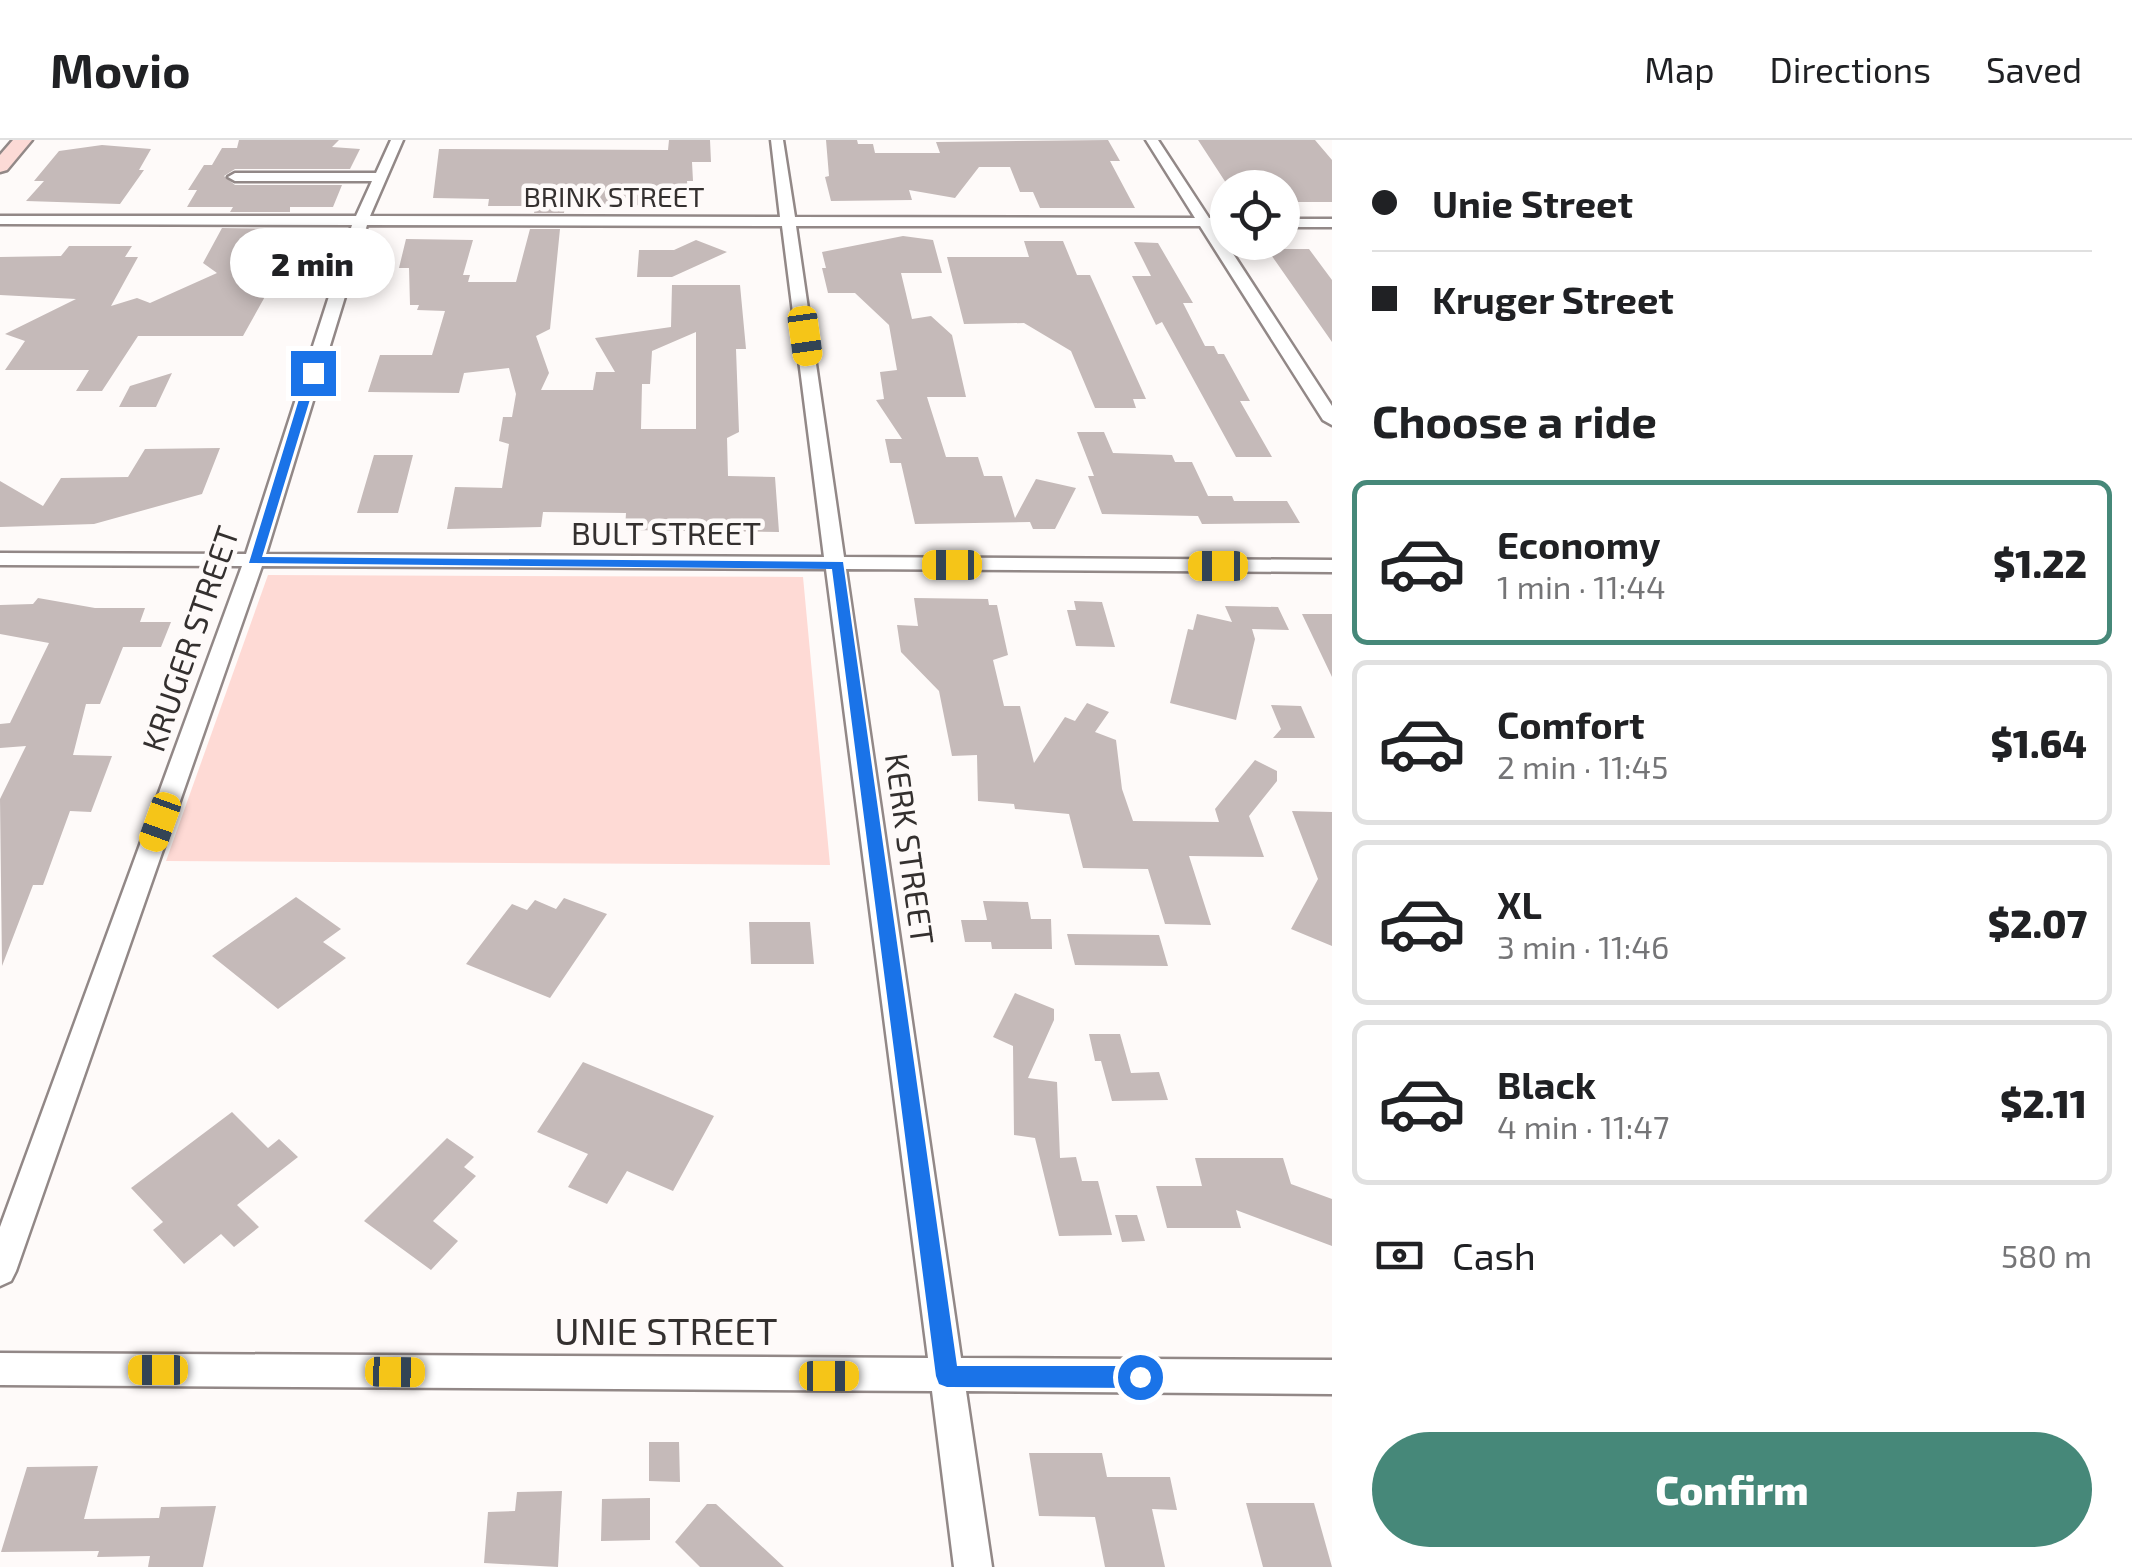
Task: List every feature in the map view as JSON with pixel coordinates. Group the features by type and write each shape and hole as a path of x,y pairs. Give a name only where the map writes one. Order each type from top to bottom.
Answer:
{"street":[{"path":"0,166 23,140"},
{"name":"KRUGER STREET","path":"0,1271 254,560 360,223 396,140"},
{"name":"KERK STREET","path":"777,140 973,1567"},
{"path":"1152,140 1332,420"},
{"path":"235,178 380,177"},
{"name":"BRINK STREET","path":"0,220 1210,222"},
{"path":"1300,222 1332,223"},
{"name":"BULT STREET","path":"0,559 1332,566"},
{"name":"UNIE STREET","path":"0,1369 1332,1378"}],"shaded area":[{"path":"268,575 803,577 830,865 166,861"}],"building":[{"path":"239,140 339,140 332,147 360,149 350,169 235,169 224,176 235,185 342,185 333,207 230,212 233,207 187,207 197,190 188,190 204,165 212,165 222,148 237,148"},
{"path":"669,140 710,140 711,162 692,162 693,181 687,181 689,206 565,204 564,213 534,213 536,206 488,206 489,199 433,198 439,149 668,150"},
{"path":"826,140 873,144 875,153 940,153 936,142 1108,140 1120,161 1110,161 1135,208 1040,208 1033,192 1020,192 1010,167 979,167 955,198 909,190 912,200 831,201 825,177 829,176"},
{"path":"1198,140 1315,140 1332,160 1332,202 1300,202 1300,170 1218,170"},
{"path":"102,145 151,149 139,170 144,170 120,204 26,201 44,181 34,181 59,151"},
{"path":"222,228 290,229 291,242 320,258 277,275 243,336 138,336 102,391 76,391 89,370 5,370 25,341 5,334 76,299 0,295 0,257 61,256 69,246 132,246 125,257 138,257 111,306 137,298 150,303 217,273 203,263"},
{"path":"530,229 560,229 550,329 536,336 549,373 541,390 593,390 596,372 615,372 595,338 671,327 672,285 740,285 746,349 736,349 739,432 727,438 728,476 775,477 779,532 625,530 626,513 543,512 541,527 447,529 455,487 502,488 509,444 499,441 503,417 512,417 516,394 509,368 464,373 459,393 368,392 380,355 432,355 445,311 417,310 419,305 410,305 409,268 399,268 406,239 473,240 463,275 470,275 468,282 516,282","holes":["696,332 696,429 641,429 642,384 650,384 652,351"]},
{"path":"903,236 933,240 942,273 901,273 912,319 931,316 952,335 966,397 927,397 946,457 978,457 984,476 1002,476 1015,518 1036,479 1076,488 1055,529 1033,529 1030,522 915,524 901,463 890,463 885,439 902,439 876,400 884,399 880,372 897,370 889,325 855,293 828,293 822,268 826,268 822,252"},
{"path":"696,240 727,252 672,277 637,277 639,250 674,250"},
{"path":"1024,241 1063,241 1077,275 1090,275 1146,399 1133,399 1136,408 1095,408 1071,351 1024,323 964,324 947,257 1029,257"},
{"path":"1134,242 1158,243 1193,303 1183,303 1205,346 1214,346 1218,354 1224,354 1250,401 1240,401 1272,457 1236,457 1162,322 1156,325 1132,276 1151,276"},
{"path":"1300,249 1309,249 1332,280 1332,342 1275,260 1300,260"},
{"path":"172,373 156,407 119,407 130,386"},
{"path":"1077,432 1104,432 1113,453 1172,455 1175,462 1192,462 1208,496 1232,496 1234,501 1287,501 1300,523 1202,524 1198,516 1102,514 1088,476 1094,476"},
{"path":"220,448 202,494 94,524 0,527 0,481 43,506 61,478 128,477 145,449"},
{"path":"374,455 413,455 398,513 357,513"},
{"path":"38,598 95,608 145,608 140,622 171,622 161,647 123,647 100,704 86,704 73,755 112,756 91,812 70,811 43,885 33,885 2,966 0,799 26,746 0,748 0,724 10,723 49,643 0,634 0,605 33,604"},
{"path":"914,598 988,599 989,605 997,605 1008,655 993,660 1004,706 1020,706 1034,763 1065,717 1075,721 1087,703 1109,712 1095,732 1116,740 1122,789 1133,821 1219,822 1215,809 1255,760 1277,771 1277,781 1249,816 1264,857 1189,856 1211,925 1165,924 1148,869 1083,868 1069,814 978,801 977,755 952,756 939,691 901,652 897,625 918,626"},
{"path":"1074,601 1102,602 1115,647 1076,646 1067,610 1076,610"},
{"path":"1225,606 1278,607 1289,630 1252,629 1255,639 1236,720 1170,703 1188,629 1193,630 1197,614 1232,622"},
{"path":"1302,614 1332,614 1332,677"},
{"path":"1271,705 1301,706 1315,738 1273,738 1281,729"},
{"path":"1292,811 1332,812 1332,946 1291,929 1318,879"},
{"path":"296,897 341,929 323,942 346,958 278,1009 212,956"},
{"path":"564,898 607,914 550,998 466,964 512,904 527,910 535,900 556,909"},
{"path":"983,901 1028,902 1031,919 1051,919 1052,949 992,949 991,942 965,942 961,920 987,920"},
{"path":"749,922 810,922 814,964 751,964"},
{"path":"1067,934 1159,935 1168,966 1075,965"},
{"path":"1015,993 1054,1009 1054,1020 1028,1078 1057,1082 1060,1158 1076,1157 1082,1181 1098,1181 1112,1235 1059,1236 1035,1138 1014,1135 1013,1046 993,1037"},
{"path":"1089,1034 1120,1034 1131,1073 1159,1072 1168,1100 1112,1101 1101,1061 1095,1061"},
{"path":"583,1062 714,1116 673,1191 627,1171 607,1204 568,1187 588,1154 537,1132"},
{"path":"232,1112 268,1148 279,1139 298,1157 237,1205 259,1227 234,1247 221,1234 184,1264 153,1230 163,1222 131,1188"},
{"path":"447,1138 474,1157 464,1167 476,1176 433,1221 458,1241 431,1270 364,1221"},
{"path":"1195,1158 1283,1158 1291,1184 1332,1199 1332,1246 1236,1210 1241,1228 1167,1228 1156,1186 1202,1186"},
{"path":"1115,1215 1137,1215 1145,1241 1122,1242"},
{"path":"649,1442 679,1442 680,1482 649,1481"},
{"path":"1029,1453 1102,1453 1107,1477 1170,1477 1177,1510 1152,1509 1165,1567 1105,1567 1095,1517 1039,1516"},
{"path":"98,1466 84,1519 159,1518 161,1507 216,1506 203,1567 148,1567 150,1556 97,1557 99,1551 1,1552 27,1467"},
{"path":"562,1491 558,1567 484,1563 488,1512 515,1511 517,1492"},
{"path":"650,1498 650,1540 601,1541 602,1499"},
{"path":"1246,1503 1314,1503 1332,1567 1263,1567"},
{"path":"707,1504 716,1504 784,1567 700,1567 675,1542"}],"route":[{"path":"313,373 254,560 838,565 947,1376 1140,1377"}]}
